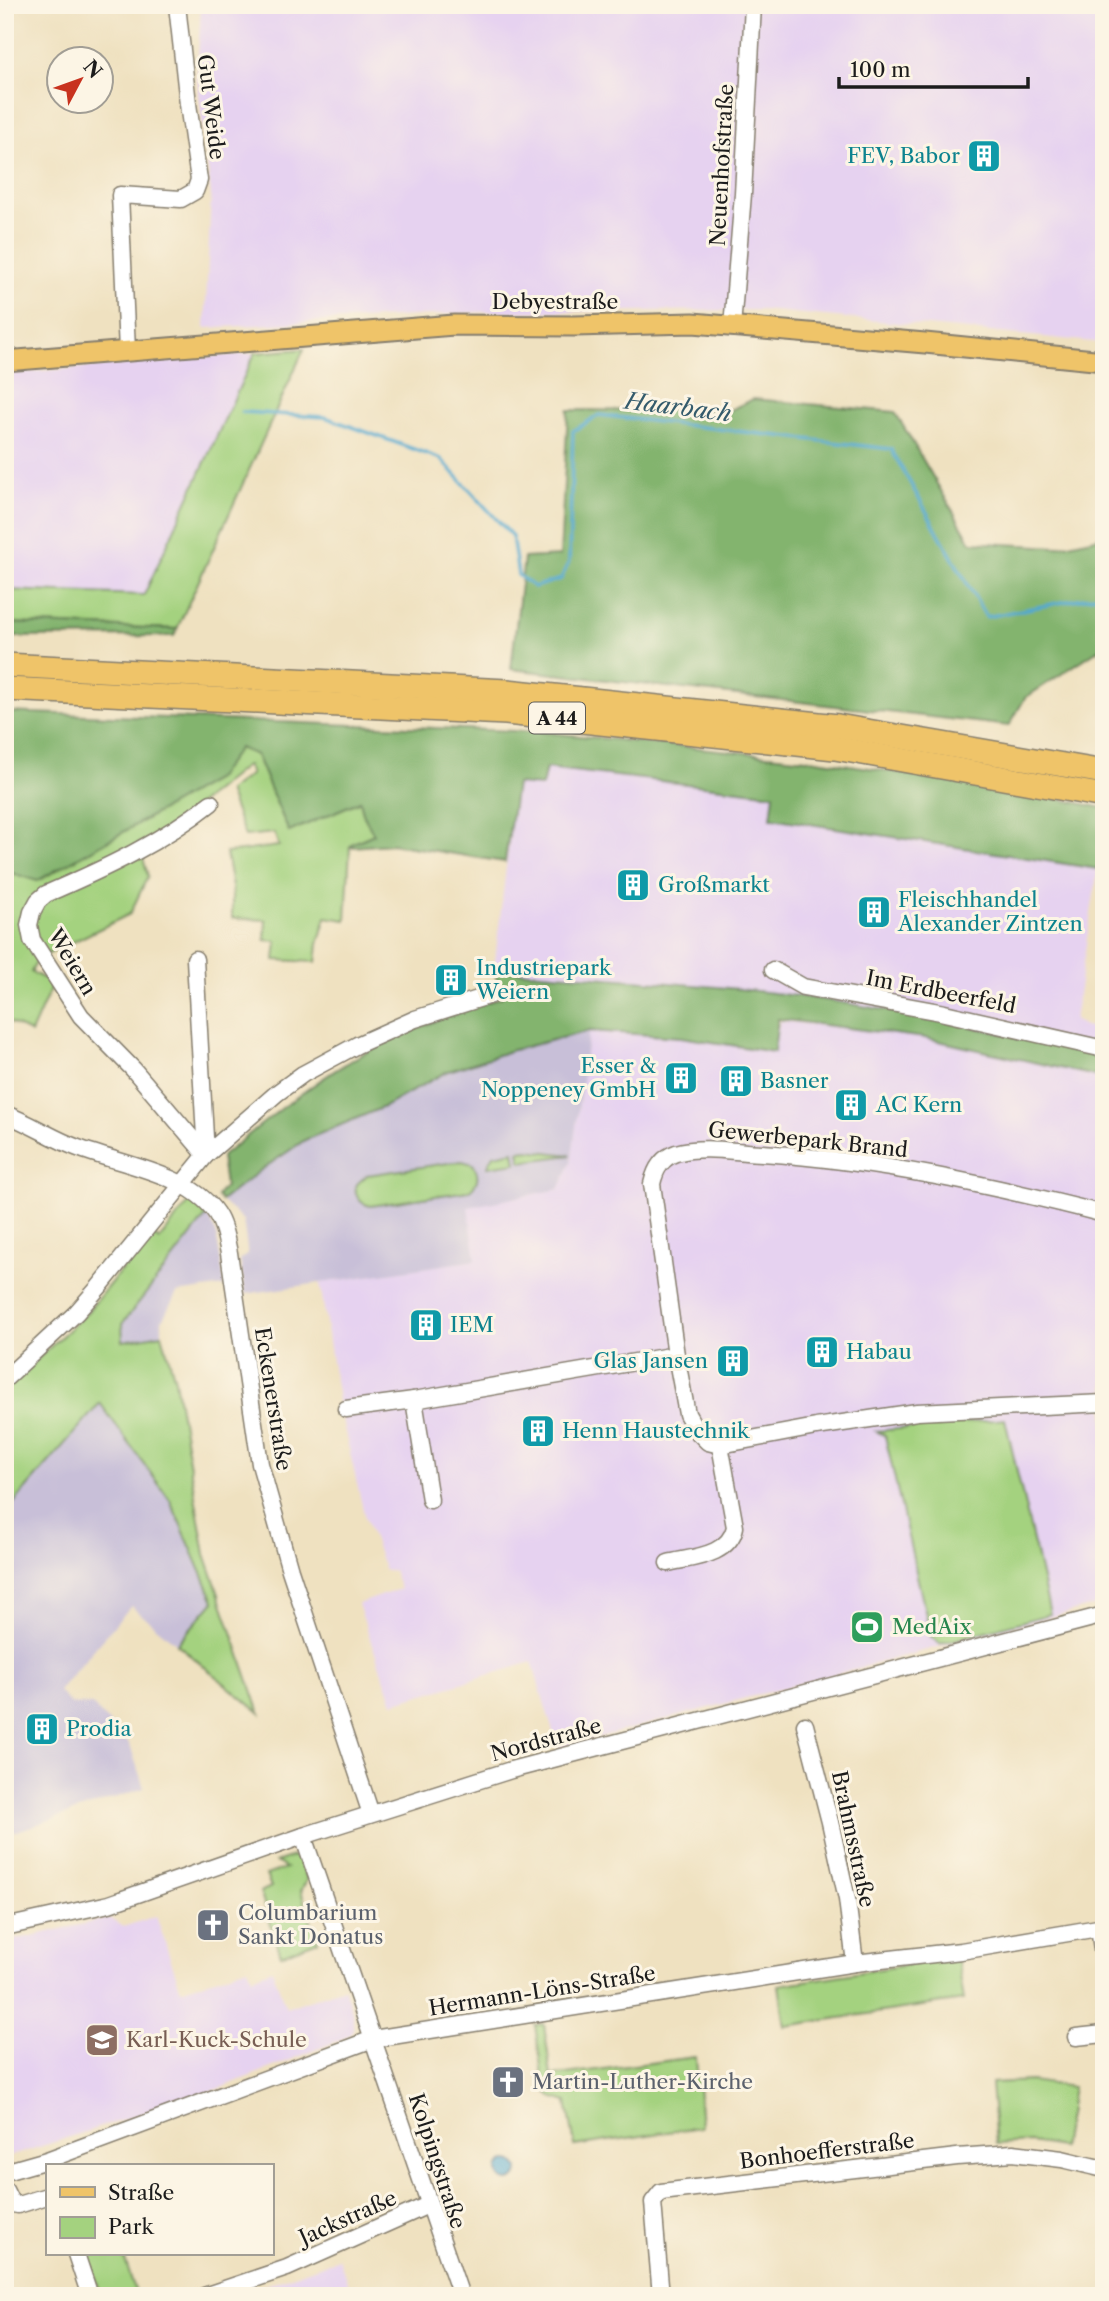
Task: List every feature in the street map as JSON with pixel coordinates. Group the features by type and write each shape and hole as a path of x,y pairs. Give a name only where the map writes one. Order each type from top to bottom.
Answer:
{"highway":[{"name":"A 44","path":"5,665 507,691 838,726 1104,772"},
{"name":"A 44","path":"5,689 506,713 835,748 1104,796"}],"main road":[{"name":"Debyestraße","path":"5,361 454,325 601,326 693,323 1104,362"}],"street":[{"name":"Gut Weide","path":"127,351 120,195 181,199 195,191 199,180 177,5"},
{"name":"Neuenhofstraße","path":"732,327 743,194 753,5"},
{"name":"Weiern","path":"206,1155 133,1069 80,1016 32,940 29,925 38,901 46,894 131,854 186,822 211,803"},
{"path":"195,959 206,1155"},
{"name":"Im Erdbeerfeld","path":"773,970 803,987 940,1012 1104,1049"},
{"path":"5,1379 76,1313 206,1155 277,1093 331,1059 415,1019 491,995"},
{"name":"Eckenerstraße","path":"5,1114 76,1147 183,1184 205,1199 217,1213 224,1229 260,1464 290,1570 371,1814"},
{"name":"Gewerbepark Brand","path":"720,1445 708,1442 696,1430 687,1414 676,1355 652,1184 654,1172 660,1164 676,1153 700,1150 750,1152 864,1164 984,1185 1104,1214"},
{"path":"346,1409 676,1355"},
{"path":"414,1400 430,1500"},
{"path":"668,1563 721,1549 733,1537 735,1527 720,1445 917,1412 1104,1403"},
{"name":"Nordstraße","path":"5,1927 109,1904 303,1836 510,1770 1104,1615"},
{"name":"Brahmsstraße","path":"805,1725 847,1899 855,1963"},
{"name":"Kolpingstraße","path":"303,1836 461,2296"},
{"path":"1101,1928 1104,1964"},
{"name":"Hermann-Löns-Straße","path":"5,2172 48,2163 373,2039 855,1963 961,1951 1101,1928"},
{"path":"1076,2037 1104,2034"},
{"name":"Bonhoefferstraße","path":"661,2296 653,2202 661,2192 1013,2152 1062,2159 1104,2169"},
{"path":"5,2190 12,2204 46,2196"},
{"name":"Jackstraße","path":"204,2296 287,2268 428,2205"},
{"path":"77,2256 90,2296"}],"shaded area":[{"path":"201,5 1104,5 1104,343 764,310 483,312 205,328 211,194 197,77"},
{"path":"255,353 144,595 5,590 5,374"},
{"path":"546,768 774,794 772,818 1098,869 1074,1020 1084,1026 1104,1030 1104,1058 903,1012 747,990 494,969 516,783"},
{"path":"780,1021 925,1038 1104,1078 1104,1603 558,1748 532,1662 393,1703 358,1604 400,1589 393,1570 385,1571 364,1514 339,1406 320,1283 475,1260 467,1207 559,1189 571,1162 589,1031 681,1037 773,1052"},
{"path":"589,1031 571,1162 559,1189 468,1207 476,1260 245,1294 240,1259 248,1255 243,1220 221,1201 261,1170 305,1140 386,1106 446,1072 513,1050"},
{"path":"207,1215 216,1233 225,1286 177,1293 162,1320 162,1334 175,1380 205,1554 260,1713 131,1606 58,1691 71,1704 92,1705 130,1745 144,1788 5,1835 5,1513 125,1373 122,1324"},
{"name":"Karl-Kuck-Schule","path":"156,1916 181,1990 248,1967 252,1977 272,1969 286,2008 344,1988 353,2014 353,2029 340,2040 218,2089 5,2158 5,1942 110,1918 123,1927"},
{"path":"339,2259 352,2296 235,2296"}],"green space":[{"path":"304,349 177,629 5,623 5,590 144,595 255,353"},
{"path":"753,399 895,412 971,542 1056,547 1104,536 1104,646 1025,698 1009,726 511,669 524,558 560,556 568,410 728,411"},
{"path":"5,623 177,629 174,636 5,637"},
{"path":"5,712 540,732 817,760 1013,790 1104,808 1104,841 1098,869 771,818 774,794 546,768 542,786 516,784 505,862 392,844 350,847 374,834 364,816 360,801 289,832 256,755 239,748 216,779 37,881 5,871"},
{"path":"239,748 256,755 289,832 360,801 364,816 374,834 350,847 346,920 326,917 316,962 275,960 277,941 265,940 266,920 232,918 232,887 226,853 279,846 274,833 245,836 228,791 251,774 247,765 176,823 139,844 148,876 130,914 38,959 31,972 53,983 31,1033 5,1020 5,871 38,881 216,779"},
{"path":"494,969 748,990 883,1009 1104,1058 1104,1078 925,1038 778,1019 774,1052 681,1037 589,1031 513,1050 446,1072 386,1106 305,1140 221,1201 217,1196 225,1186 221,1157 292,1101 348,1062 417,1028 502,997"},
{"path":"514,1151 516,1163 488,1167 494,1155"},
{"path":"519,1151 571,1155 521,1162"},
{"path":"462,1161 473,1164 477,1171 476,1182 468,1191 371,1206 357,1196 356,1185 367,1175"},
{"path":"191,1200 207,1215 122,1324 123,1341 162,1334 175,1380 205,1554 260,1713 177,1644 214,1601 170,1500 100,1403 5,1513 5,1390 88,1311 151,1233 159,1240"},
{"path":"1005,1419 1050,1614 940,1644 931,1637 885,1436 876,1431"},
{"path":"293,1856 300,1861 307,1879 301,1891 318,1941 281,1955 260,1892 271,1887 266,1875 286,1868 276,1862"},
{"path":"957,1957 964,2000 785,2026 779,1985"},
{"path":"544,2024 551,2076 696,2057 701,2127 575,2146 567,2102 551,2097 544,2089 535,2025"},
{"path":"1031,2081 1073,2087 1062,2147 1031,2142 996,2144 991,2083"},
{"path":"89,2256 124,2256 137,2296 101,2296"}],"water":[{"path":"508,2161 515,2164 518,2171 515,2178 508,2181 501,2178 498,2171 501,2164"}],"waterway":[{"name":"Haarbach","path":"242,412 325,417 441,459 512,536 518,575 534,587 561,579 569,562 573,431 599,415 891,449 986,617 1104,594"}],"place":[{"name":"FEV, Babor","path":"984,156"},
{"name":"Großmarkt","path":"633,885"},
{"name":"Fleischhandel Alexander Zintzen","path":"874,912"},
{"name":"Industriepark Weiern","path":"451,980"},
{"name":"Esser & Noppeney GmbH","path":"681,1078"},
{"name":"Basner","path":"736,1081"},
{"name":"AC Kern","path":"851,1105"},
{"name":"IEM","path":"426,1325"},
{"name":"Habau","path":"822,1352"},
{"name":"Glas Jansen","path":"733,1361"},
{"name":"Henn Haustechnik","path":"538,1431"},
{"name":"MedAix","path":"867,1627"},
{"name":"Prodia","path":"42,1729"},
{"name":"Columbarium Sankt Donatus","path":"213,1925"},
{"name":"Karl-Kuck-Schule","path":"102,2040"},
{"name":"Martin-Luther-Kirche","path":"508,2082"}]}
